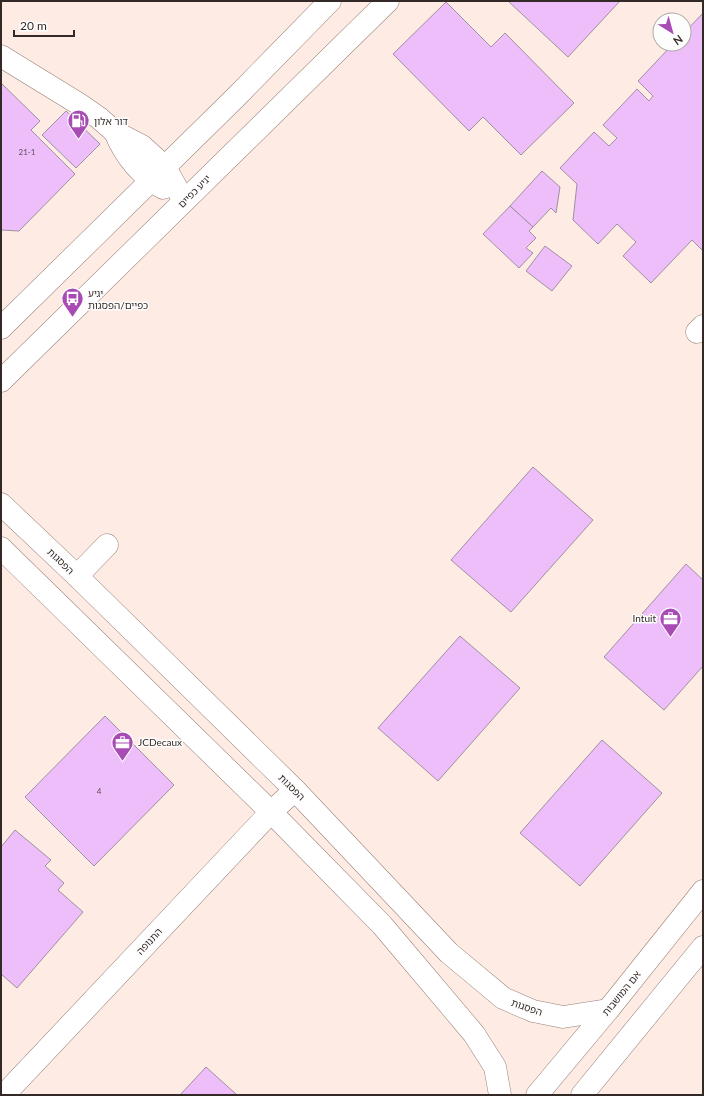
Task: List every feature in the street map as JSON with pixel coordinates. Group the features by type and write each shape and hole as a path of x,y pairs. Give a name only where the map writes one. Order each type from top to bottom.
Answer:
{"street":[{"path":"1,328 237,96 330,1"},
{"name":"יגיע כפיים","path":"1,381 388,1"},
{"path":"1,56 79,104 99,118 115,132 142,146 158,174 184,201"},
{"name":"הפסגות","path":"1,504 77,576 295,790 449,953 503,998 533,1011 563,1016 608,1010"},
{"path":"77,576 107,545"},
{"path":"1,548 271,812 382,925 474,1034 495,1067 500,1095"},
{"name":"התנופה","path":"4,1095 271,812 295,790"},
{"name":"אם המושבות","path":"537,1095 608,1010 703,891"},
{"path":"582,1095 703,947"}],"building":[{"path":"508,1 620,1 568,57"},
{"path":"446,2 491,47 505,33 574,103 521,155 483,117 469,131 393,54"},
{"path":"703,13 703,251 692,240 651,283 623,256 636,242 617,224 598,244 573,220 577,184 560,168 594,132 609,146 617,138 603,125 637,89 649,101 653,96 638,81 665,52 692,52 692,25"},
{"path":"1,83 40,121 31,130 75,174 19,231 1,230"},
{"path":"66,111 100,144 76,168 42,135"},
{"path":"542,171 560,187 556,213 551,208 533,227 510,206"},
{"path":"510,206 533,227 529,231 536,238 526,248 533,253 519,268 483,234"},
{"path":"545,246 572,266 552,291 526,271"},
{"path":"533,467 593,520 511,612 451,560"},
{"path":"686,564 703,580 703,666 664,710 604,657"},
{"path":"460,636 520,688 438,781 378,728"},
{"path":"105,716 174,785 94,866 25,797"},
{"path":"602,740 662,793 580,886 520,833"},
{"path":"15,830 51,860 45,866 64,883 58,890 83,912 17,988 1,974 1,847"},
{"path":"206,1067 237,1095 180,1095"}],"place":[{"name":"דור אלון","path":"78,140"},
{"name":"יגיע כפיים/הפסגות","path":"72,318"},
{"name":"Intuit","path":"671,638"},
{"name":"JCDecaux","path":"122,762"}]}
